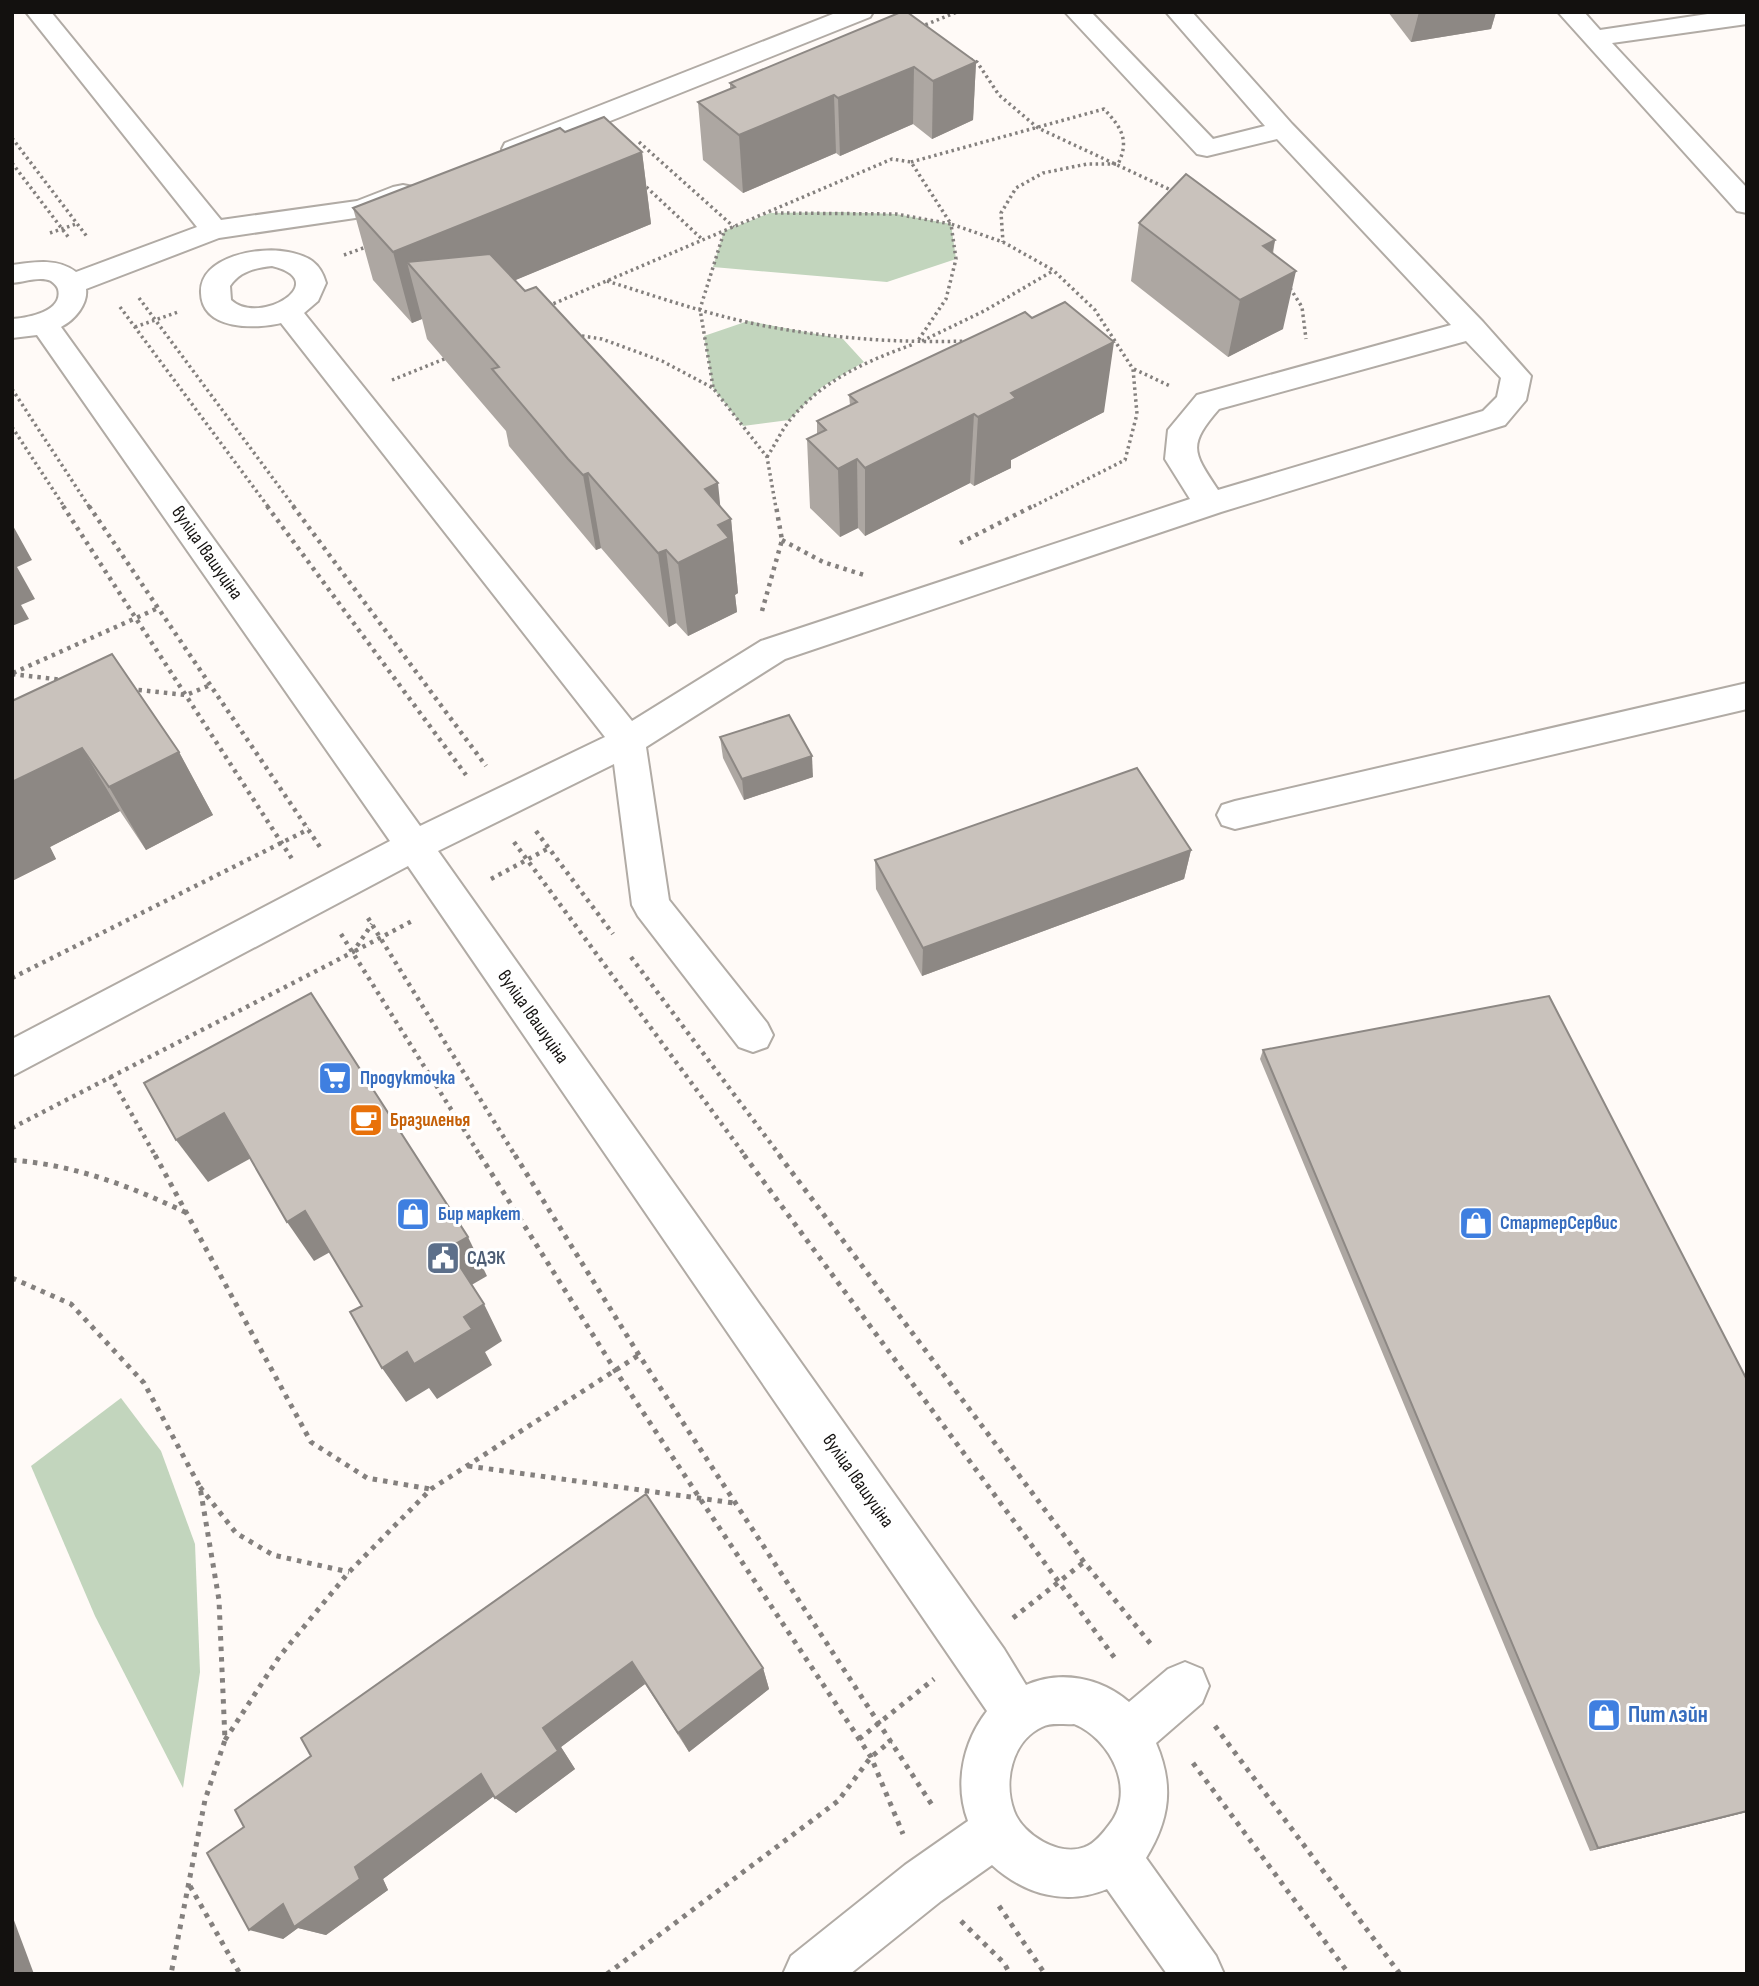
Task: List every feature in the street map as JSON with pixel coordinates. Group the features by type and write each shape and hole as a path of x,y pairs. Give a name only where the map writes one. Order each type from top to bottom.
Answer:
{"street":[{"path":"38,12 214,230"},
{"path":"490,159 861,12"},
{"path":"1077,12 1208,148 1283,130"},
{"path":"12,1059 414,846 628,741 774,650 1210,504 1494,418 1511,400 1516,376 1283,130 1178,12"},
{"path":"1570,12 1747,205"},
{"path":"1594,38 1747,16"},
{"path":"28,326 60,316 71,305 75,293 95,276 214,230 362,209 426,184"},
{"path":"12,274 47,270 62,274 95,276"},
{"path":"288,312 628,741 651,905 754,1035"},
{"name":"вуліца Івашуціна","path":"28,326 414,846 988,1666 1016,1714"},
{"path":"1210,504 1181,459 1182,430 1208,402 1473,329"},
{"path":"1236,814 1747,696"},
{"path":"809,1974 923,1883 980,1842 986,1803 985,1769 995,1738 1016,1714 1044,1701 1074,1700 1104,1712 1156,1712 1142,1767 1144,1801 1135,1833 1115,1857 1087,1872 1054,1872 980,1842"},
{"path":"1115,1857 1198,1974"}],"path":[{"path":"965,57 977,62 999,95 1038,128 1184,196"},
{"path":"538,310 892,159 911,162 1104,109 1123,129 1126,150 1118,164"},
{"path":"12,138 76,224 95,276 156,321 1156,1712 1349,1974"},
{"path":"639,142 734,227"},
{"path":"911,162 951,224 956,259 946,299 918,342"},
{"path":"12,163 95,276 502,805 615,937"},
{"path":"1003,242 1001,213 1016,188 1043,173 1087,164 1118,164"},
{"path":"638,179 703,240"},
{"path":"770,213 896,214 951,224 1003,242 1054,270 1095,310 1133,369 1137,414 1125,460 959,544"},
{"path":"713,388 700,309 724,231"},
{"path":"767,457 789,420 822,387 864,362 918,342 984,312 1054,270"},
{"path":"607,281 700,309 791,331 843,339 918,342 973,340"},
{"path":"1288,285 1303,307 1310,374"},
{"path":"135,327 180,311"},
{"path":"566,334 603,339 662,361 713,388 767,457 782,540 760,616"},
{"path":"1099,335 1113,335"},
{"path":"388,382 459,352"},
{"path":"12,389 156,609 309,829 353,952 615,1370 871,1757 923,1883 1004,1964 1010,1974"},
{"path":"12,427 283,843 331,891 372,924 639,1355 891,1741 980,1842 1045,1974"},
{"path":"782,540 835,567 877,578"},
{"path":"12,674 156,609"},
{"path":"12,674 66,681"},
{"path":"119,687 186,695 208,686"},
{"path":"12,978 309,829"},
{"path":"12,1128 353,952 372,924"},
{"path":"624,948 1084,1562 1156,1712 1400,1974"},
{"path":"110,1076 189,1214 311,1441 367,1478 431,1489"},
{"path":"12,1160 48,1161 124,1182 189,1214"},
{"path":"12,1279 71,1304 144,1383 200,1487 236,1533 273,1555 349,1572"},
{"path":"172,1974 205,1800 225,1740 279,1657 349,1572 431,1489 639,1355"},
{"path":"468,1466 734,1503"},
{"path":"200,1487 219,1600 225,1740"},
{"path":"607,1974 838,1801 871,1757 891,1741"},
{"path":"189,1885 240,1974"}],"green space":[{"path":"770,213 896,214 951,224 956,259 887,282 713,267 724,231"},
{"path":"748,321 843,339 864,362 822,387 789,420 743,426 713,388 704,336"},
{"path":"121,1398 161,1451 195,1544 200,1672 183,1788 95,1616 31,1466"}],"building":[{"path":"901,12 907,12 976,62 933,81 914,67 838,98 834,95 739,135 698,102 735,87 730,83"},
{"path":"604,117 642,152 393,252 353,208 560,128 565,132"},
{"path":"1186,174 1275,240 1263,246 1296,271 1240,300 1139,223"},
{"path":"490,254 525,291 536,287 718,483 705,489 731,519 718,525 729,538 678,563 666,550 658,553 588,473 583,475 568,459 492,369 499,367 407,262"},
{"path":"1065,302 1114,342 1011,393 1016,398 978,417 974,414 865,468 857,459 838,469 807,439 826,430 817,421 857,402 849,395 1025,312 1032,318"},
{"path":"112,654 179,752 109,787 82,748 12,782 12,701"},
{"path":"789,715 812,756 742,779 720,737"},
{"path":"1137,768 1191,850 923,948 875,860"},
{"path":"311,993 468,1237 448,1248 484,1304 464,1317 472,1329 414,1364 407,1352 382,1368 350,1312 362,1306 305,1211 287,1222 224,1113 176,1140 144,1083"},
{"path":"1549,996 1747,1380 1747,1811 1598,1848 1263,1050"},
{"path":"646,1494 763,1668 678,1733 632,1662 543,1728 558,1751 495,1798 481,1774 355,1867 360,1879 294,1927 283,1904 249,1930 207,1853 244,1827 235,1810 311,1756 301,1738"}],"place":[{"name":"Продукточка","path":"335,1078"},
{"name":"Бразиленья","path":"366,1120"},
{"name":"Бир маркет","path":"413,1214"},
{"name":"СтартерСервис","path":"1476,1223"},
{"name":"СДЭК","path":"443,1258"},
{"name":"Пит лэйн","path":"1604,1715"}]}
